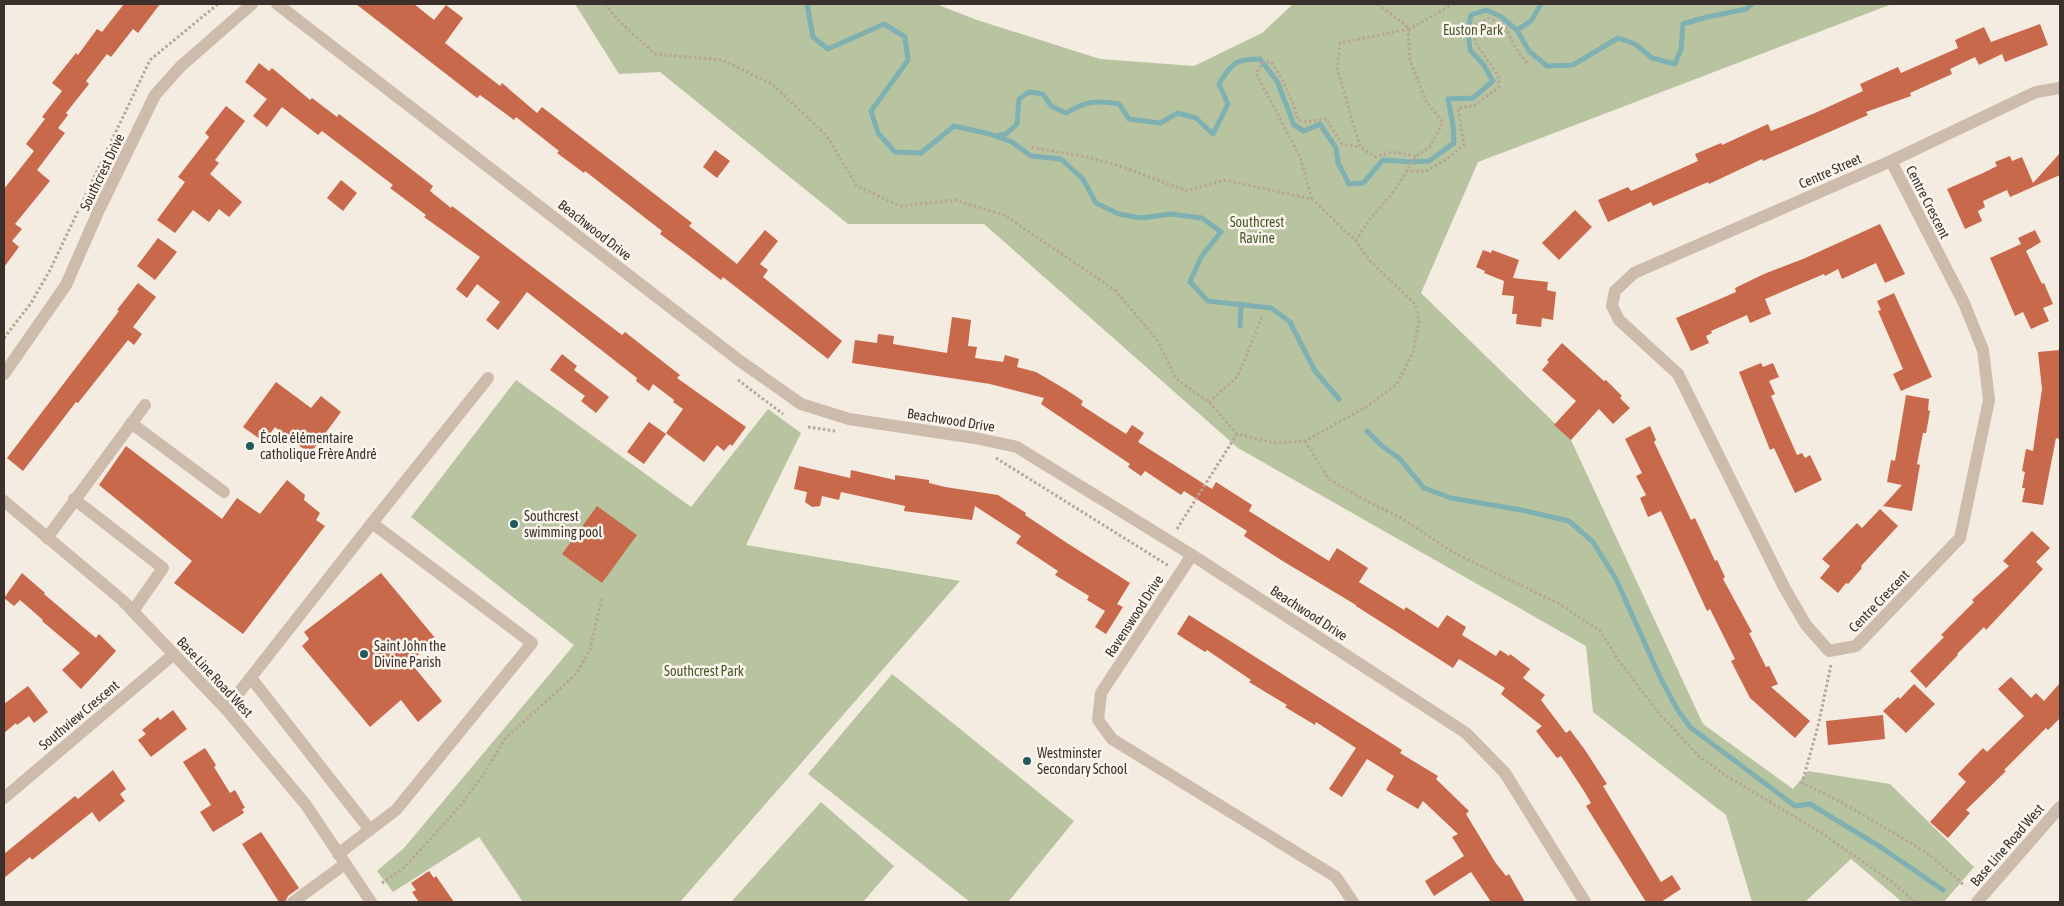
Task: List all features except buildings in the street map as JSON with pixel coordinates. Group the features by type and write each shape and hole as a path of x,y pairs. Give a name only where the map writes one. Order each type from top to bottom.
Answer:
{"street":[{"name":"Southcrest Drive","path":"4,374 66,285 98,212 155,95 181,66 252,4"},
{"name":"Beachwood Drive","path":"277,4 732,354 802,404 849,419 975,438 1017,447 1192,555 1466,733 1505,773 1585,902"},
{"name":"Centre Street","path":"1835,650 1829,650 1806,625 1784,587 1678,374 1619,320 1612,306 1615,291 1634,273 1891,161 2036,92 2060,88"},
{"name":"Centre Crescent","path":"1835,650 1856,646 1960,538 1989,400 1983,350 1964,303 1891,161"},
{"path":"226,709 488,378"},
{"path":"47,538 145,404"},
{"path":"131,423 224,492"},
{"path":"74,500 163,568 133,611"},
{"name":"Base Line Road West","path":"4,501 122,600 226,709 306,805 371,902"},
{"path":"292,902 342,859 370,830 396,810 532,643 372,523"},
{"name":"Ravenswood Drive","path":"1192,555 1101,694 1098,720 1112,739 1336,877 1353,902"},
{"name":"Southview Crescent","path":"4,798 174,654"},
{"path":"250,678 370,830"},
{"name":"Base Line Road West","path":"1977,902 2060,807"}],"path":[{"path":"605,4 619,21 655,54 722,60 772,84 826,135 857,186 900,206 955,200 1004,215 1115,290 1158,341 1176,379 1209,402 1237,434 1274,443 1305,441 1368,406 1397,384 1413,353 1419,320 1415,304 1370,261 1356,242 1312,199 1300,157 1256,73 1262,62 1271,62 1281,76 1292,98 1298,120 1308,122 1326,119 1342,144 1360,147 1376,157 1392,152 1416,156"},
{"path":"1378,4 1410,29"},
{"path":"1360,147 1337,68 1340,43 1410,29 1453,4"},
{"path":"1406,171 1426,171 1447,159 1464,145 1458,108 1474,106 1499,87 1498,75 1475,42 1475,25 1489,18 1504,26 1516,49 1529,65"},
{"path":"1356,242 1369,220 1394,191 1416,156 1430,147 1443,122 1427,103 1410,62 1408,32 1410,29"},
{"path":"1030,147 1087,157 1120,166 1187,191 1226,180 1312,199"},
{"path":"1209,402 1238,376 1262,317"},
{"path":"808,427 838,432"},
{"path":"1175,532 1237,434"},
{"path":"1305,441 1329,479 1403,519 1454,553 1558,603 1600,631 1619,661 1661,716 1700,757 1725,775 1820,832 1892,882 1915,902"},
{"path":"995,458 1181,573"},
{"path":"382,883 405,867 460,806 484,774 505,739 576,674 590,650 602,597"},
{"path":"1835,650 1818,726 1802,783 1841,802 1926,852 1965,886"}],"green space":[{"name":"Southcrest Ravine","path":"575,4 936,4 977,20 1100,59 1194,66 1262,33 1293,4 1892,4 1478,162 1421,293 1570,438 1703,724 1793,789 1808,771 1890,784 1974,867 1944,902 1902,902 1851,859 1805,902 1752,902 1726,815 1593,712 1586,646 1238,448 984,224 848,224 660,72 619,74"},
{"name":"Southcrest Park","path":"516,380 691,507 768,409 801,433 746,545 960,581 680,902 523,902 479,837 393,892 377,871 404,848 574,645 411,517"},
{"path":"892,674 1074,821 1008,902 970,902 808,774"},
{"path":"821,802 894,866 863,902 731,902"}],"waterway":[{"path":"807,4 813,37 828,49 884,24 905,37 908,60 871,111 878,133 895,152 921,153 954,126 990,134 1012,142 1031,156 1061,159 1083,179 1096,203 1119,214 1141,218 1171,214 1202,218 1221,232 1201,257 1190,282 1208,301 1271,308 1290,322 1315,371 1339,399"},
{"path":"1517,30 1531,21 1541,4"},
{"path":"995,136 1006,134 1017,124 1019,99 1029,92 1043,94 1051,106 1066,113 1091,102 1119,104 1129,119 1160,123 1178,113 1196,118 1213,134 1228,104 1219,84 1227,71 1239,61 1260,59 1277,81 1294,125 1304,131 1320,124 1336,148 1338,163 1349,184 1363,183 1383,160 1429,161 1454,143 1448,99 1473,98 1493,81 1483,64 1470,50 1468,31 1471,15 1486,10 1500,16 1517,30 1529,51 1547,66 1573,65 1618,38 1635,44 1652,58 1675,64 1681,49 1683,24 1746,9 1752,4"},
{"path":"1240,326 1241,304"},
{"path":"1367,431 1382,446 1399,458 1424,488 1451,498 1521,510 1569,521 1593,542 1616,579 1660,677 1677,709 1690,727 1795,806 1810,804 1882,848 1943,890"}],"place":[{"name":"École élémentaire catholique Frère André","path":"250,446"},
{"name":"Southcrest swimming pool","path":"514,524"},
{"name":"Saint John the Divine Parish","path":"364,654"},
{"name":"Westminster Secondary School","path":"1027,761"}],"park label":[{"name":"Euston Park","path":"1473,30"}]}
